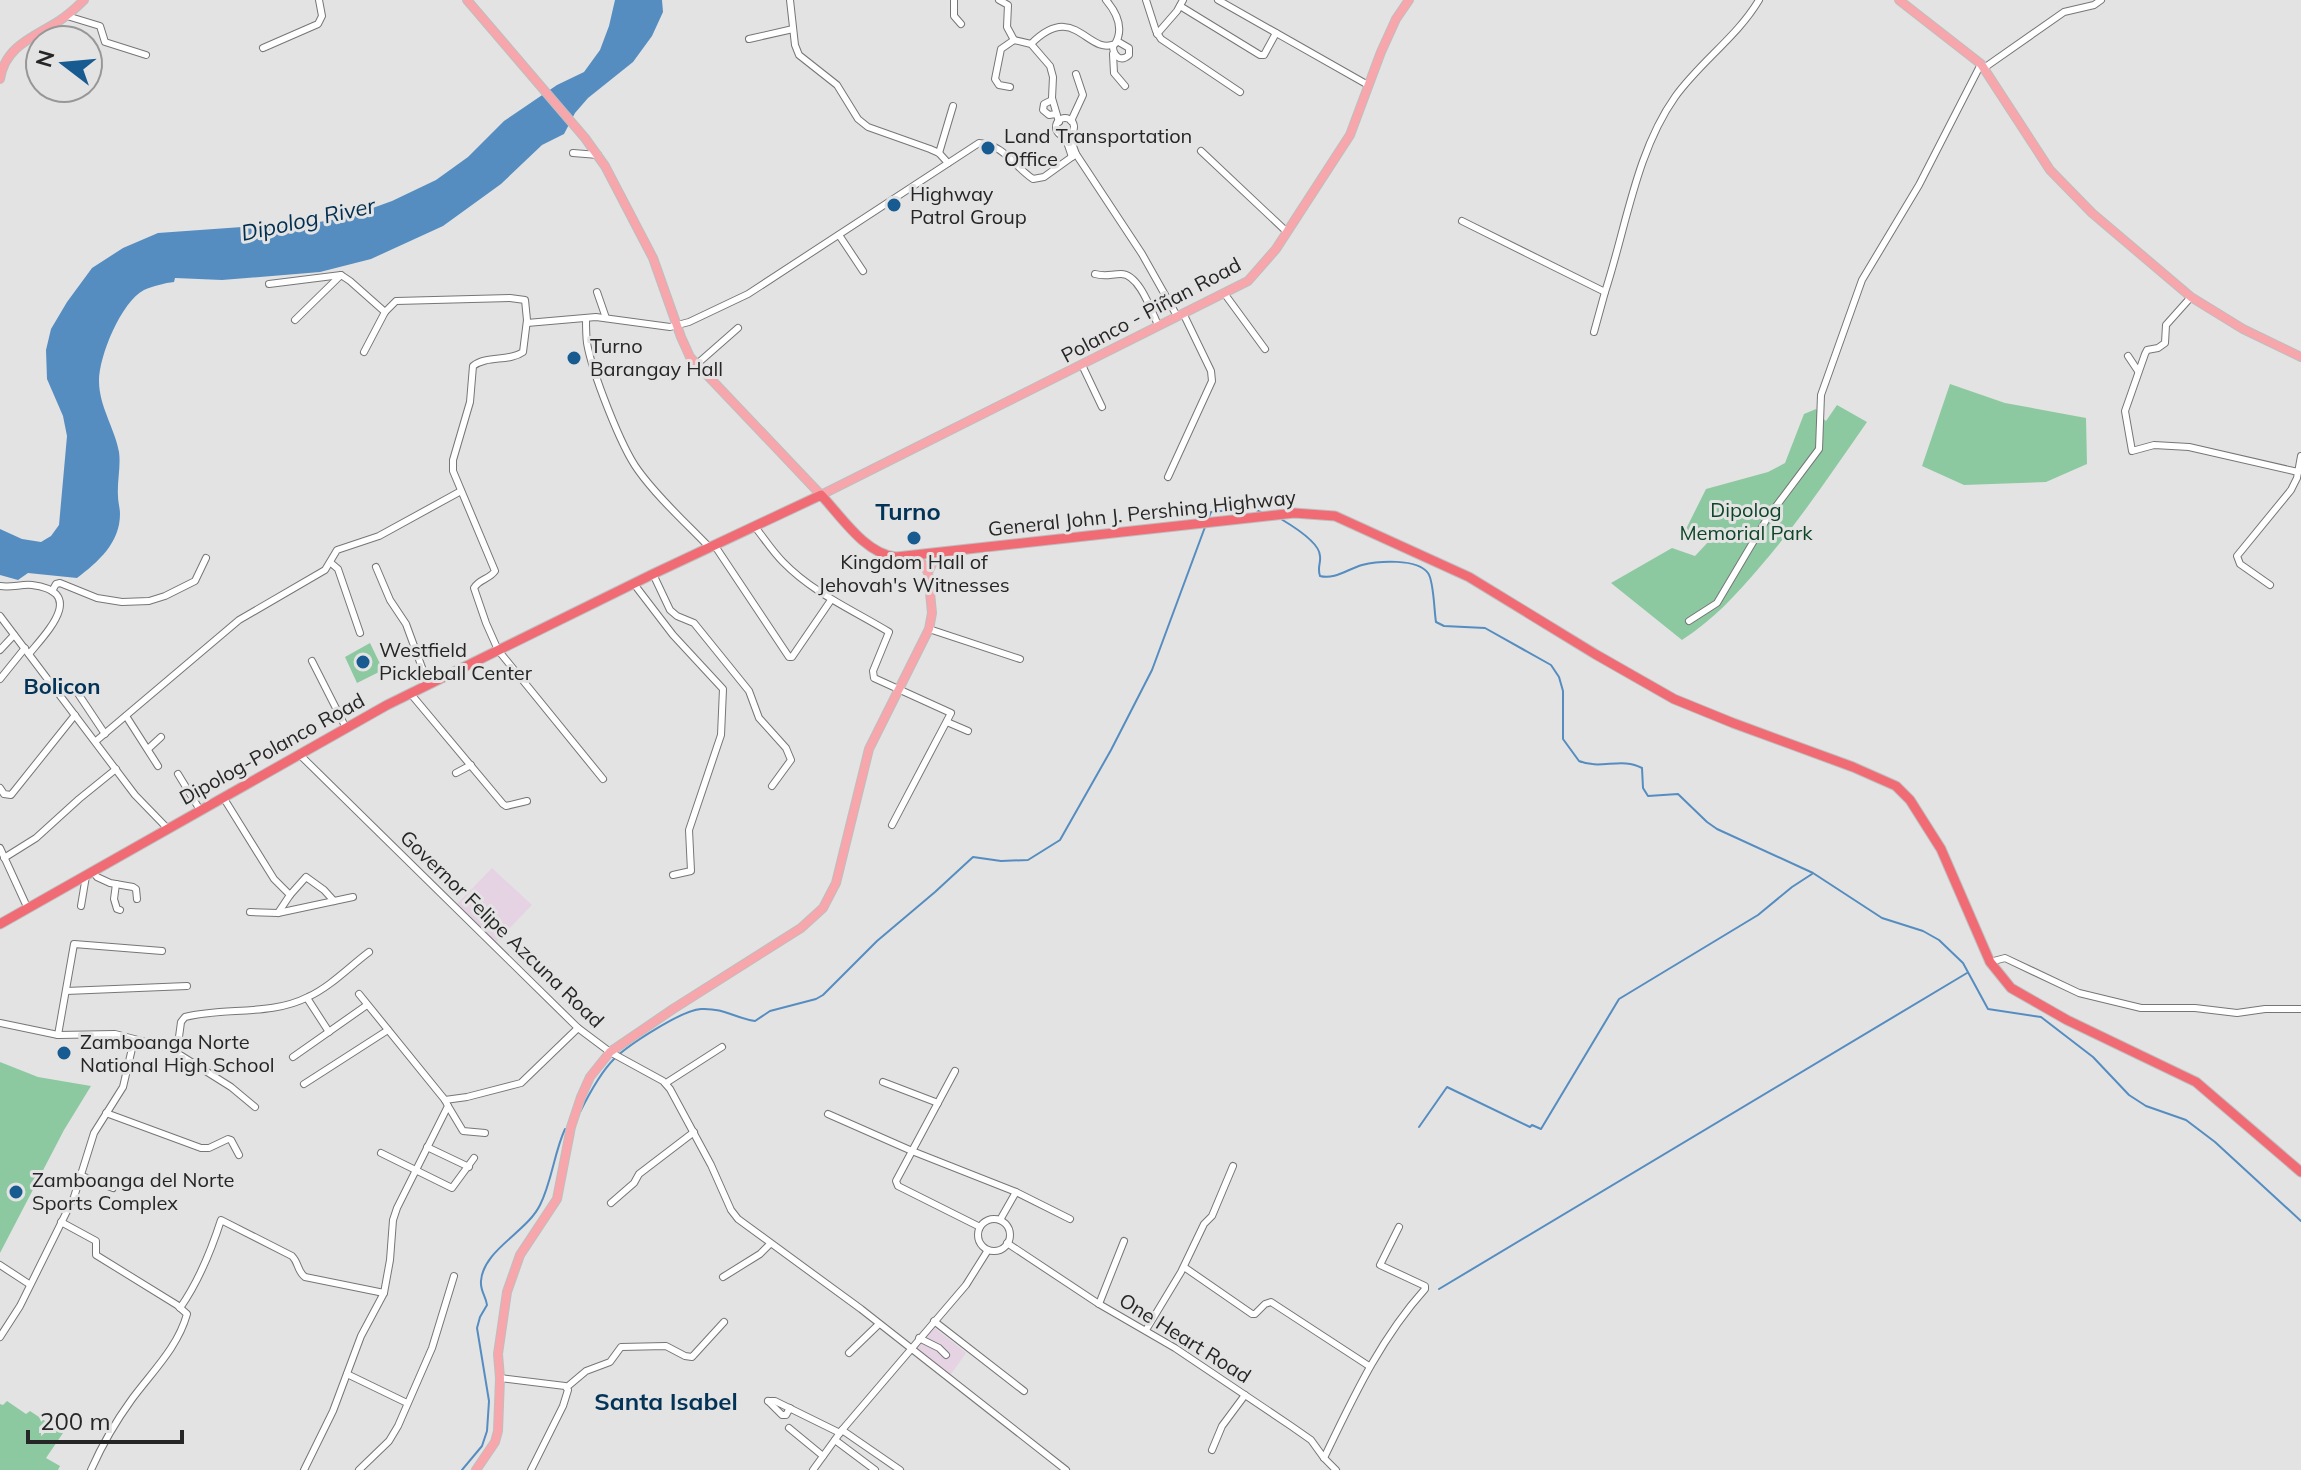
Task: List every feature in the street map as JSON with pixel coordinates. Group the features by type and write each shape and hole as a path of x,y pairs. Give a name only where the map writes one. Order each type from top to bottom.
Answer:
{"highway":[{"name":"Dipolog-Polanco Road","path":"2,922 410,693 821,495"},
{"name":"General John J. Pershing Highway","path":"821,495 865,543 876,552 896,557 1294,513 1335,516 1469,577 1674,699 1896,786 1910,800 1941,849 1990,962 2002,980 2022,996 2067,1020 2175,1070 2207,1089 2301,1172"}],"main road":[{"path":"0,79 8,55 21,43 67,16 84,0"},
{"name":"General John J. Pershing Highway","path":"467,0 598,155 653,258 685,347 697,364 821,495"},
{"name":"Polanco - Piñan Road","path":"821,495 1239,286 1257,272 1350,135 1396,19 1409,0"},
{"path":"1899,0 1983,66 2042,159 2059,181 2092,213 2191,297 2243,329 2301,357"},
{"path":"928,572 938,553"},
{"path":"476,1470 495,1442 498,1431 499,1335 512,1276 520,1255 557,1199 571,1127 590,1077 673,1009 801,928 823,908 836,883 865,759 929,629 932,613 928,572 917,556"}],"street":[{"path":"263,48 318,24 322,16 319,0"},
{"path":"790,0 799,55 837,85 858,119 863,124 939,153 948,163"},
{"path":"954,0 954,16 961,24"},
{"path":"999,0 1011,3 1007,27 1014,40"},
{"path":"1106,0 1119,24 1114,47 1114,73 1125,86"},
{"path":"1146,0 1157,34 1165,42 1240,92"},
{"path":"1218,0 1368,85"},
{"path":"1594,332 1643,161 1657,126 1676,97 1711,55 1750,16 1759,0"},
{"path":"1689,621 1717,603 1768,517 1819,449 1821,395 1862,280 1919,185 1983,66 2064,12 2094,5 2101,0"},
{"path":"1157,34 1181,3 1260,55 1264,55 1276,33"},
{"path":"67,16 100,26 102,39 110,44 146,55"},
{"path":"1031,44 1048,25 1059,23 1081,28 1102,46 1114,47"},
{"path":"749,39 793,29"},
{"path":"1010,87 999,85 995,79 1001,49 1014,40 1031,44 1052,71 1052,100 1057,131 1067,136 1074,155 1142,254 1211,371 1212,381 1168,477"},
{"path":"1067,136 1074,129 1071,121 1083,95 1076,74"},
{"path":"939,153 953,106"},
{"path":"1057,118 1071,121"},
{"path":"527,323 606,318 677,326 748,294 979,143 1007,155 1028,176 1040,179 1074,155"},
{"path":"1201,151 1287,232"},
{"path":"573,153 598,155"},
{"path":"1462,221 1605,292"},
{"path":"839,235 863,271"},
{"path":"1095,274 1107,277 1125,274 1134,279 1158,325"},
{"path":"295,320 341,275"},
{"path":"269,284 341,275 385,312"},
{"path":"597,292 606,318"},
{"path":"1224,293 1265,349"},
{"path":"2191,297 2166,325 2165,343 2147,350 2138,371 2125,411 2132,451 2154,445 2189,447 2298,472"},
{"path":"364,352 385,312 396,301 519,298 527,303 525,348 521,354 478,362 473,366 470,402 452,465 495,571 474,588 498,650 603,779"},
{"path":"586,318 590,356 632,461 645,479 713,547 789,657 792,657 831,600"},
{"path":"697,364 738,328"},
{"path":"2128,356 2138,371"},
{"path":"1082,365 1102,407"},
{"path":"2270,585 2240,564 2237,556 2294,485 2301,456"},
{"path":"96,741 239,620 319,575 339,549 379,536 461,491"},
{"path":"755,527 782,562 809,584 831,600 889,632 872,674 874,678 951,714 892,825"},
{"path":"52,591 60,583 97,598 149,601 195,581 206,558"},
{"path":"331,563 338,569 360,633"},
{"path":"376,567 390,600 406,624 428,684"},
{"path":"653,574 670,610 694,623 749,691 759,718 789,752 791,760 772,786"},
{"path":"634,584 673,635 723,689 721,735 689,830 692,869 689,873 673,875"},
{"path":"0,586 31,585 52,591 58,598 60,612 0,679"},
{"path":"0,616 140,800 168,829"},
{"path":"929,629 1020,659"},
{"path":"0,650 14,635"},
{"path":"312,661 346,728"},
{"path":"77,692 105,734"},
{"path":"410,693 506,806 527,801"},
{"path":"0,788 4,794 11,795 75,715"},
{"path":"126,716 158,766"},
{"path":"947,722 968,731"},
{"path":"148,749 161,737"},
{"name":"Governor Felipe Azcuna Road","path":"299,754 578,1028 616,1055 666,1083"},
{"path":"456,773 471,765"},
{"path":"4,858 36,838 116,769"},
{"path":"178,774 200,810"},
{"path":"223,797 274,879 290,895"},
{"path":"0,848 28,909"},
{"path":"81,906 90,874 135,888 137,899"},
{"path":"278,913 306,877 334,901"},
{"path":"116,884 114,899 120,910"},
{"path":"250,912 278,913 353,897"},
{"path":"58,1035 74,944 162,951"},
{"path":"177,1052 181,1022 185,1017 258,1009 307,998 369,952"},
{"path":"1990,962 2005,958 2079,993 2150,1009 2195,1008 2237,1013 2301,1009"},
{"path":"66,991 187,986"},
{"path":"359,994 446,1103 463,1131 485,1133"},
{"path":"307,998 329,1032"},
{"path":"293,1057 367,1005"},
{"path":"0,1023 58,1035 108,1033 177,1052 231,1087 255,1107"},
{"path":"446,1103 521,1083 578,1028"},
{"path":"304,1084 388,1030"},
{"path":"0,1337 20,1306 61,1222 82,1176 94,1133 123,1087 134,1040"},
{"path":"722,1047 666,1083 738,1219 1066,1470"},
{"path":"955,1071 897,1178 898,1186 980,1227"},
{"path":"883,1082 938,1103"},
{"path":"304,1470 333,1411 361,1336 384,1293 393,1220 446,1103"},
{"path":"106,1113 201,1148 209,1148 228,1139 239,1155"},
{"path":"828,1114 1016,1192 1070,1219"},
{"path":"611,1203 634,1183 639,1174 694,1132"},
{"path":"427,1147 469,1167"},
{"path":"381,1153 452,1188 474,1158"},
{"path":"1146,1330 1184,1267 1204,1224 1212,1216 1233,1166"},
{"path":"82,1176 113,1188"},
{"path":"1000,1220 1016,1192"},
{"path":"180,1308 205,1264 221,1220 292,1256 300,1274 305,1277 384,1293"},
{"path":"986,1220 1000,1220 1009,1230 1007,1243 996,1250 988,1250 978,1240 980,1227 986,1220"},
{"path":"61,1222 96,1241 96,1255 187,1314 167,1354 114,1425 91,1470"},
{"path":"1324,1458 1369,1366 1399,1319 1425,1289 1425,1286 1380,1265 1399,1227"},
{"path":"1099,1304 1124,1241"},
{"name":"One Heart Road","path":"1007,1243 1099,1304 1146,1330 1311,1440 1336,1470"},
{"path":"723,1277 760,1254 770,1244"},
{"path":"813,1470 841,1431 966,1285 988,1250"},
{"path":"0,1265 29,1284"},
{"path":"1184,1267 1252,1314 1271,1302 1369,1366"},
{"path":"359,1470 389,1441 398,1426 432,1348 454,1276"},
{"path":"934,1321 1024,1391"},
{"path":"500,1378 567,1387 586,1371 610,1362 621,1347 666,1346 692,1357 724,1322"},
{"path":"849,1353 879,1324"},
{"path":"919,1338 946,1355"},
{"path":"347,1374 407,1403"},
{"path":"531,1470 563,1406 567,1387"},
{"path":"1212,1450 1222,1426 1245,1395"},
{"path":"790,1408 841,1431 900,1470"},
{"path":"789,1428 823,1456"},
{"path":"835,1440 875,1470"}],"shaded area":[{"path":"492,868 532,905 495,943 456,905"},
{"path":"932,1326 966,1353 948,1378 916,1352 918,1349 914,1346"}],"green space":[{"path":"1950,384 2005,403 2086,418 2087,464 2046,482 1964,485 1922,466"},
{"name":"Dipolog Memorial Park","path":"1837,405 1867,422 1774,551 1704,624 1682,640 1611,583 1672,548 1695,556 1710,540 1686,529 1706,489 1768,472 1785,463 1804,414 1816,409 1826,421"},
{"name":"Westfield Pickleball Center","path":"370,643 383,670 357,683 345,657"},
{"name":"Zamboanga del Norte Sports Complex","path":"0,1062 38,1077 91,1086 64,1130 0,1253"},
{"path":"7,1401 26,1414 30,1411 63,1433 46,1458 60,1466 58,1470 0,1470 0,1404"}],"water":[{"path":"615,0 662,0 663,12 652,36 633,62 588,98 575,113 564,134 542,145 501,184 443,226 371,259 320,272 222,280 175,278 174,282 144,290 135,296 113,331 100,370 102,399 120,463 119,524 112,543 77,578 28,573 18,580 0,575 0,529 22,539 41,542 51,536 59,525 67,436 63,416 47,379 46,350 51,329 92,268 123,248 158,233 256,226 290,227 348,217 436,180 468,157 504,121 557,85 584,72 600,50"}],"waterway":[{"path":"1209,517 1211,512 1251,508 1261,512"},
{"path":"1281,519 1315,545 1320,556 1320,576 1336,575 1378,562 1407,563 1423,568 1432,582 1436,622 1444,626 1485,628 1551,665 1563,691 1563,739 1579,761 1642,768 1643,788 1648,796 1678,794 1717,829 1813,873 1882,918 1923,931 1939,940 1963,963 1988,1009 2041,1017 2093,1057 2129,1095 2146,1106 2186,1120 2215,1142 2301,1221"},
{"path":"580,1112 599,1077 614,1059 669,1022 701,1009 717,1010 755,1021 770,1011 816,999 973,857 1001,861 1028,860 1060,840 1152,670 1205,527"},
{"path":"1419,1127 1447,1087 1530,1127 1541,1129 1619,999 1758,915 1812,874"},
{"path":"1439,1289 1967,973"},
{"path":"462,1470 482,1446 487,1431 489,1401 477,1328 487,1305 481,1285 484,1270 497,1250 526,1224 540,1205 565,1129"}],"place":[{"name":"Land Transportation Office","path":"988,148"},
{"name":"Highway Patrol Group","path":"894,205"},
{"name":"Turno Barangay Hall","path":"574,358"},
{"name":"Kingdom Hall of Jehovah's Witnesses","path":"914,538"},
{"name":"Westfield Pickleball Center","path":"363,662"},
{"name":"Zamboanga Norte National High School","path":"64,1053"},
{"name":"Zamboanga del Norte Sports Complex","path":"16,1192"}],"district":[{"name":"Turno","path":"908,512"},
{"name":"Bolicon","path":"62,686"},
{"name":"Santa Isabel","path":"666,1402"}],"water label":[{"name":"Dipolog River","path":"308,219"}]}
